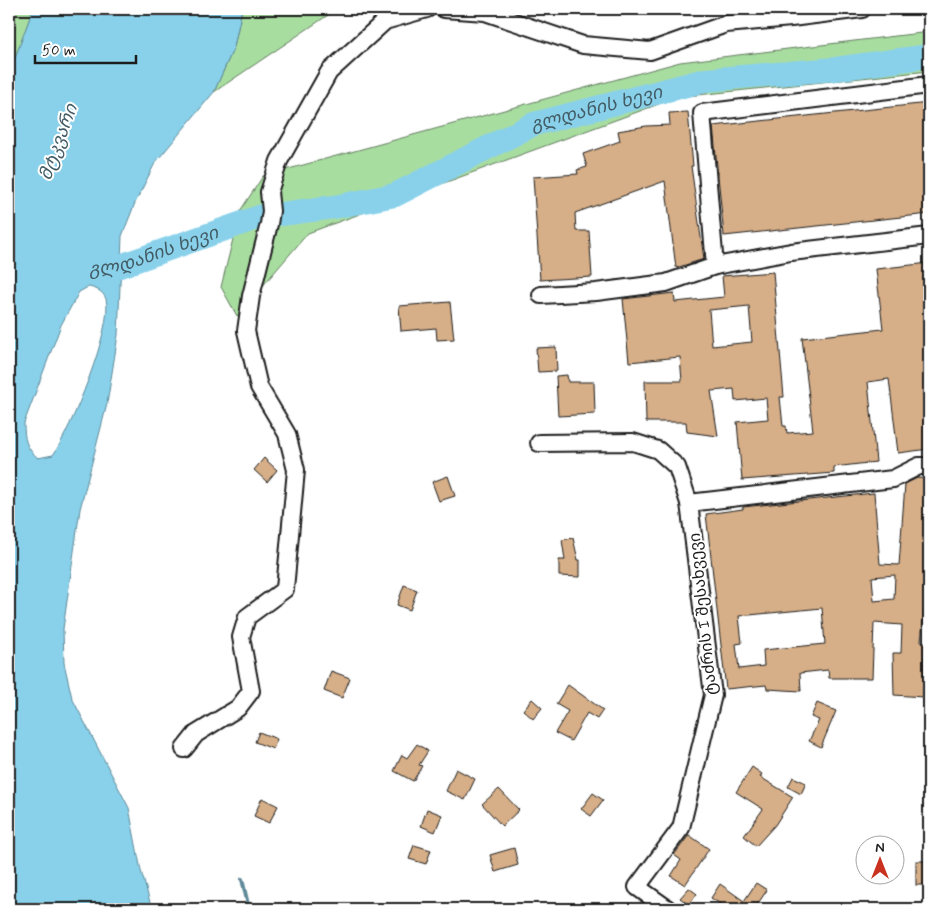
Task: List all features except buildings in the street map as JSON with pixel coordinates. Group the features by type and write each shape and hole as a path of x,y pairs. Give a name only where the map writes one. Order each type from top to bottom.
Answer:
{"street":[{"path":"184,749 196,734 238,708 251,691 241,637 247,617 285,589 296,470 287,434 259,387 246,331 251,296 269,224 271,210 269,192 280,161 329,72 385,21 427,9"},
{"path":"444,9 484,12 583,45 650,51 726,24 862,9"},
{"path":"715,266 702,113 929,85"},
{"path":"541,295 596,292 666,283 715,266 791,252 929,236"},
{"name":"ტაძრის I შესახვევი","path":"539,443 633,442 658,450 677,467 689,504 713,695 681,828 637,887 668,909"},
{"path":"689,504 893,479 919,466 929,466"}],"green space":[{"path":"9,9 33,9 15,59 9,70"},
{"path":"242,9 337,9 214,92 234,47"},
{"path":"929,32 929,71 678,97 308,233 237,316 221,287 240,211 263,176 680,62"}],"water":[{"name":"მტკვარი","path":"33,9 242,9 234,47 214,92 155,163 135,203 122,236 118,335 107,404 80,509 63,629 64,663 72,698 129,808 141,871 152,909 9,909 9,70","holes":["88,287 101,292 106,299 107,312 97,354 70,425 60,443 53,455 38,458 26,443 24,423 61,325 79,292"]}],"waterway":[{"name":"გლდანის ხევი","path":"281,214 334,207 395,195 534,124 706,80 835,69 929,56"},
{"name":"გლდანის ხევი","path":"88,269 120,266 262,216"},
{"path":"242,879 249,909"}]}
